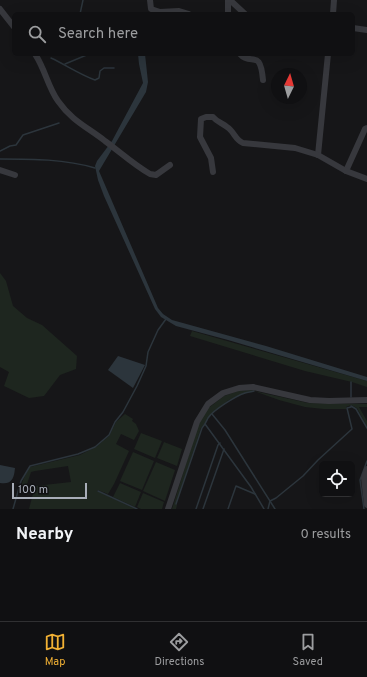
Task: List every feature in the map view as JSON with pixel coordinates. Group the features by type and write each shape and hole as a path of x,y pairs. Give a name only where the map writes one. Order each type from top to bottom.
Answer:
{"street":[{"path":"150,0 151,9 160,12 182,12"},
{"path":"228,12 229,0"},
{"path":"229,0 243,12"},
{"path":"333,12 334,0"},
{"path":"0,10 12,25"},
{"path":"355,28 367,30"},
{"path":"36,56 58,100 77,122 150,174 156,175 170,165"},
{"path":"241,56 258,61 261,65 263,80"},
{"path":"318,155 328,56"},
{"path":"213,172 211,158 200,137 201,119 206,117 213,117 218,123 228,127 239,142 295,148 318,155 346,171 367,179"},
{"path":"346,171 365,129 367,128"},
{"path":"0,170 15,176"},
{"path":"168,509 196,422 208,404 223,393 239,388 253,387 310,400 367,400"},
{"path":"367,469 364,478 367,505"}],"shaded area":[{"path":"138,56 145,56 148,82 146,92 99,171 158,308 163,314 172,320 266,346 367,377 367,381 176,326 161,317 155,309 104,196 95,166 112,141 143,83"},
{"path":"0,273 6,281 13,306 27,318 42,325 77,356 76,369 60,375 44,396 29,398 4,386 9,372 0,367"},
{"path":"192,331 367,381 367,387 305,371 190,336"},
{"path":"118,356 145,365 133,388 108,370"},
{"path":"250,390 308,403 367,404 367,407 359,407 367,421 367,427 357,408 351,405 346,407 346,409 305,407 254,391 247,392 229,400 208,417 201,428 176,504 176,509 172,509 198,425 207,409 224,396 238,391"},
{"path":"125,414 133,419 132,421 136,424 139,431 134,440 121,434 116,444 129,451 108,494 98,490 97,491 135,509 29,509 35,486 71,482 68,466 35,471 31,472 27,484 22,490 23,481 30,467 80,455 96,447 109,436 116,422"},
{"path":"141,433 162,441 155,458 134,449"},
{"path":"164,442 182,449 177,466 157,458"},
{"path":"133,452 154,461 142,490 120,481"},
{"path":"156,462 175,470 165,501 143,491"},
{"path":"0,465 15,468 13,478 10,482 0,483"},
{"path":"120,483 141,492 135,507 113,497"},
{"path":"143,493 164,502 162,509 141,509 137,507"}],"waterway":[{"path":"80,12 83,0"},
{"path":"65,64 84,56"},
{"path":"51,58 95,80 99,78 100,71 104,68 114,68"},
{"path":"0,151 16,145 23,135 59,123"},
{"path":"0,159 60,161 95,168"},
{"path":"13,509 21,481 30,466 78,454 95,447 109,435 115,422 123,412 137,386 146,366 148,352 158,330 166,319"},
{"path":"351,382 351,397"},
{"path":"176,504 202,428 208,418 220,407 231,400 245,393 254,391"},
{"path":"351,406 356,409 367,428"},
{"path":"268,509 270,501 276,498 303,476 352,429 347,408 351,407"},
{"path":"212,414 225,430 275,509"},
{"path":"205,424 251,487 264,509"},
{"path":"196,509 220,443"},
{"path":"203,509 224,449"},
{"path":"364,509 360,480 367,461"},
{"path":"228,509 236,486 255,494"},
{"path":"98,491 137,509"}]}
